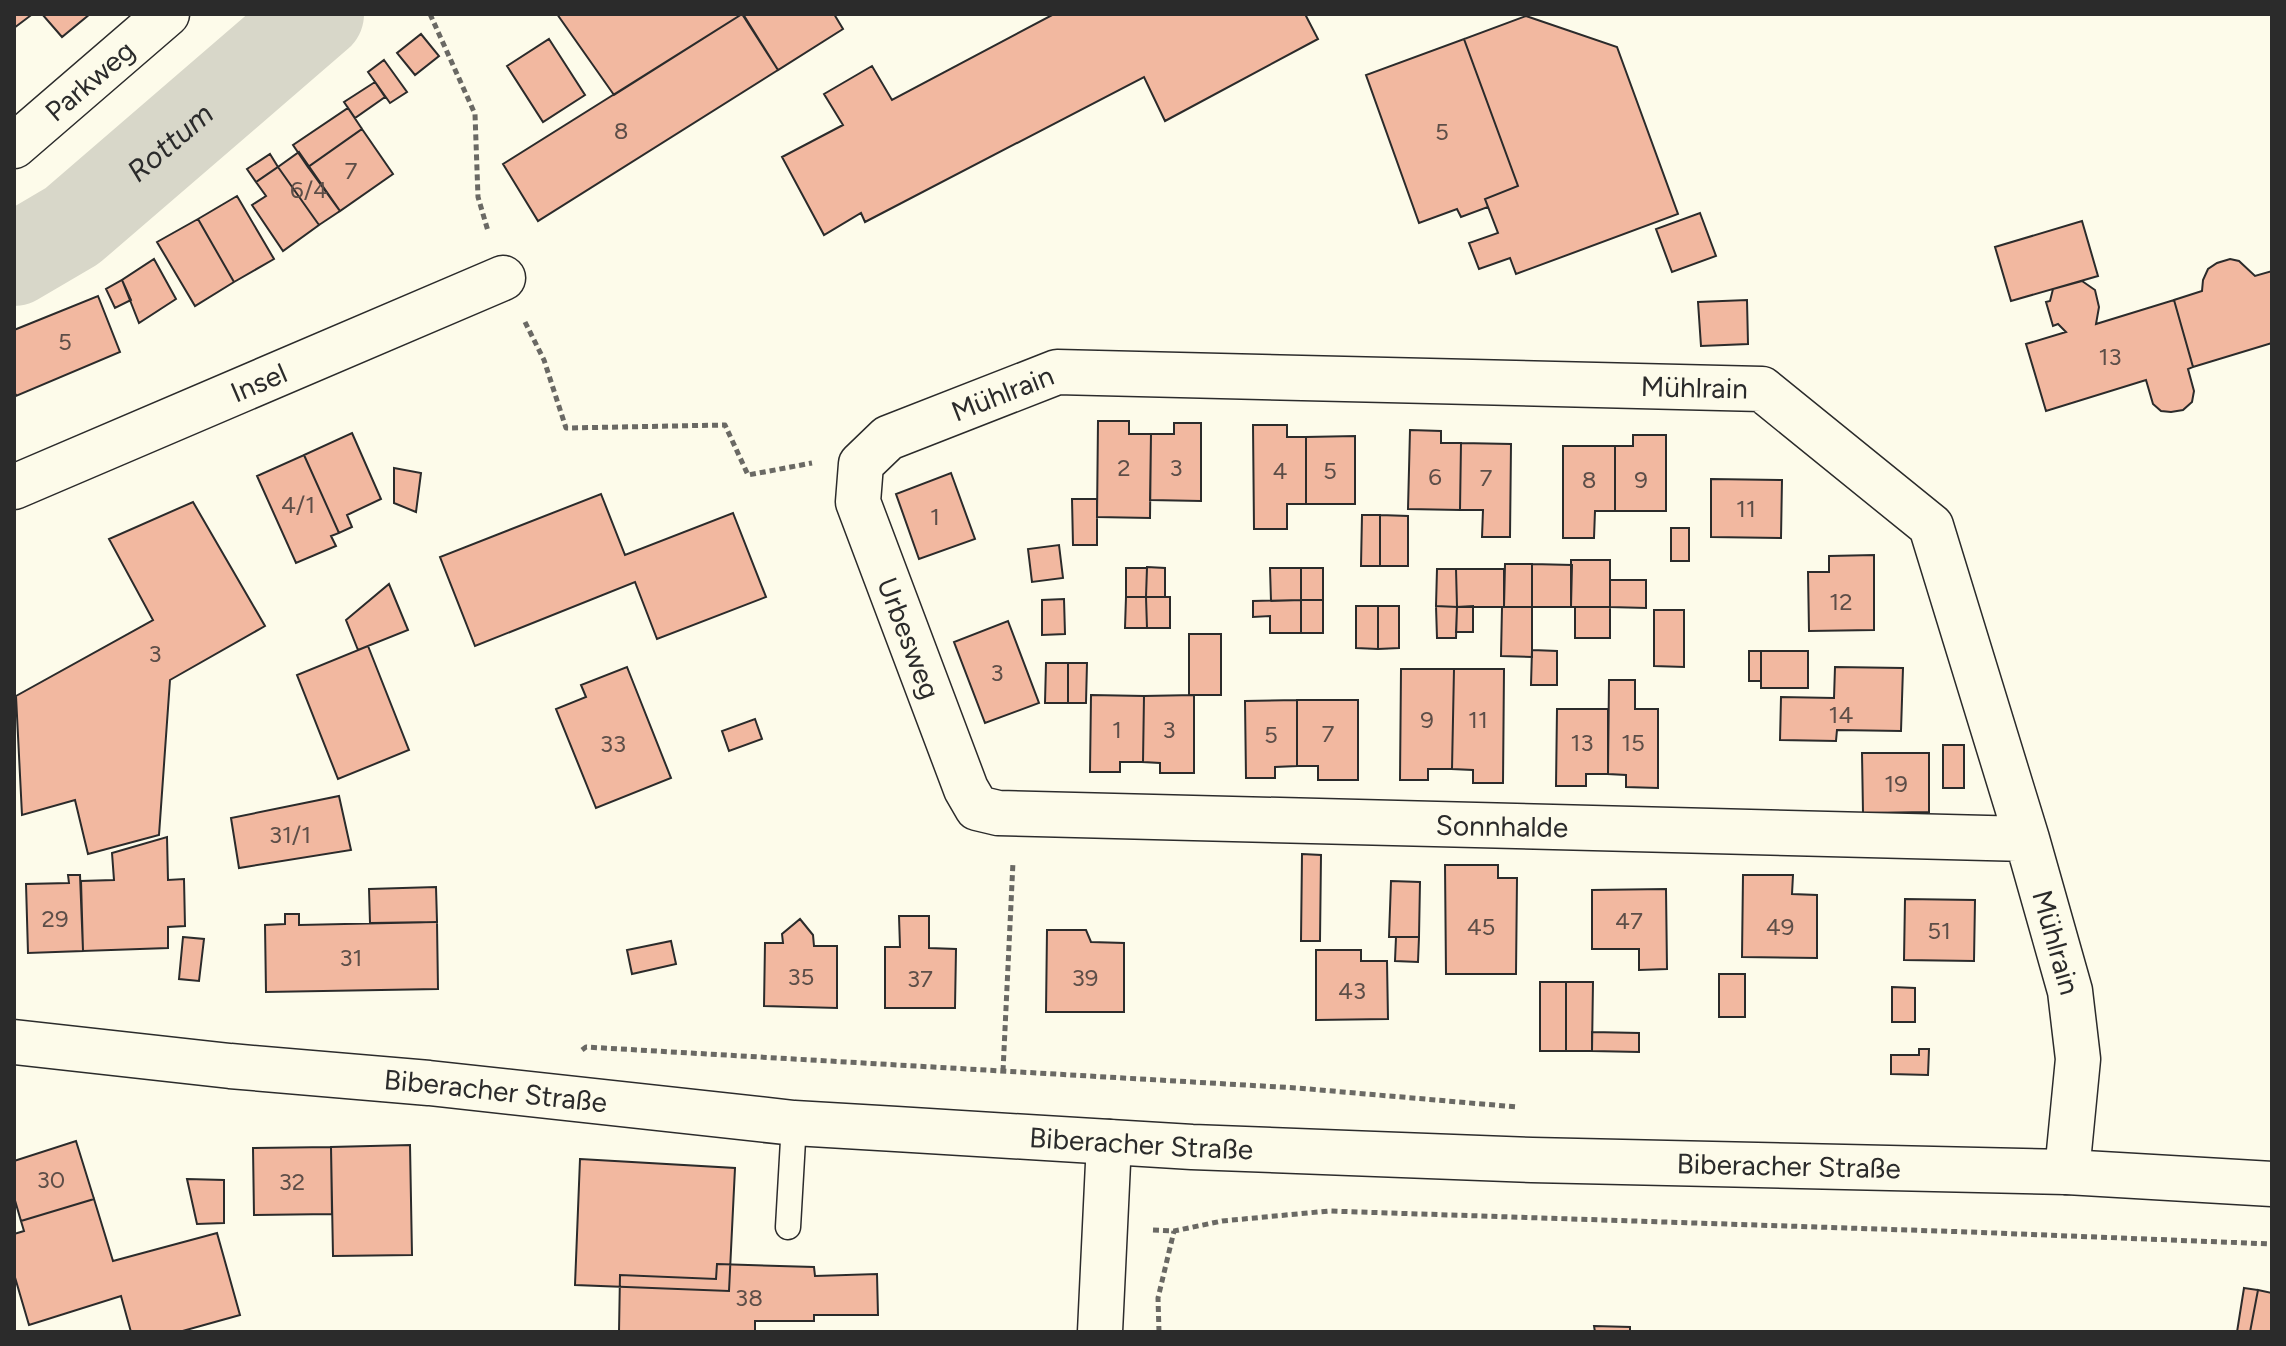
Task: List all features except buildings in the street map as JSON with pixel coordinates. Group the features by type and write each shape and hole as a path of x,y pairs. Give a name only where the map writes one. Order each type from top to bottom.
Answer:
{"street":[{"name":"Parkweg","path":"14,146 167,14"},
{"name":"Insel","path":"14,487 503,278"},
{"name":"Mühlrain","path":"861,464 888,438 1057,372 1762,389 1931,526 2070,991 2078,1059 2067,1172"},
{"name":"Urbesweg","path":"861,464 858,502 966,789 996,810"},
{"name":"Sonnhalde","path":"996,810 2027,839"},
{"name":"Biberacher Straße","path":"14,1042 794,1123 1192,1147 1532,1160 2067,1172 2272,1184"},
{"path":"1100,1332 1109,1142"}],"lane":[{"path":"788,1227 794,1123"}],"path":[{"path":"430,14 475,114 478,197 503,278 544,360 566,428 725,425 748,475 825,461 861,464"},
{"path":"996,810 1003,1071"},
{"path":"586,1047 1297,1088 1517,1107"},
{"path":"1159,1332 1158,1298 1174,1231 1222,1221 1329,1211 2272,1244"}],"waterway":[{"name":"Rottum","path":"14,260 72,226 318,14"}]}
